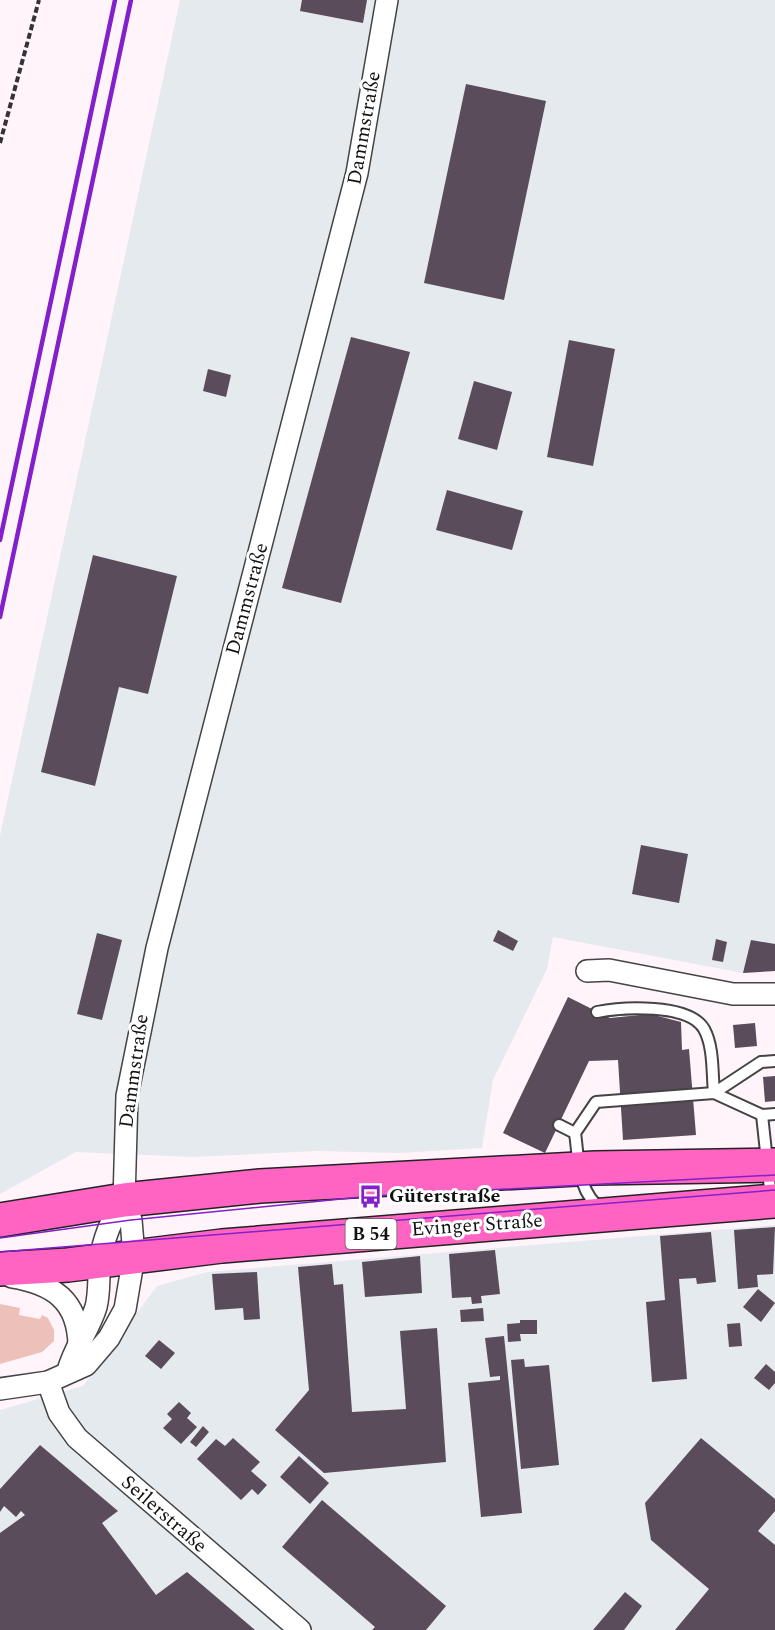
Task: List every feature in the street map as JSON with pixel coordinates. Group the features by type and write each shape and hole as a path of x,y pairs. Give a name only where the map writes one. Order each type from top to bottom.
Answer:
{"main road":[{"path":"0,1220 124,1200 260,1186 580,1169 771,1165"},
{"name":"Evinger Straße","path":"0,1269 100,1261 222,1246 773,1201"}],"street":[{"name":"Dammstraße","path":"48,1382 68,1371 86,1365 116,1327 126,1302 134,1256 131,1220 124,1200 127,1096 144,1002 357,173 387,0"},
{"path":"586,970 609,970 744,996 775,994"},
{"name":"Dammstraße","path":"68,1371 72,1354 95,1307 100,1286 100,1261 111,1223 124,1200"},
{"path":"0,1274 44,1285 66,1301 78,1326 78,1345"},
{"path":"0,1389 48,1382"},
{"name":"Seilerstraße","path":"48,1382 59,1413 77,1438 300,1630"}],"lane":[{"path":"597,1012 621,1007 644,1007 692,1019 703,1027 708,1041 714,1093"},
{"path":"714,1093 761,1062 775,1061"},
{"path":"609,1215 595,1204 582,1185 575,1133 596,1102 714,1093 762,1115 775,1114"},
{"path":"762,1115 771,1165 773,1201"},
{"path":"559,1125 575,1133"}],"path":[{"path":"0,143 39,0"}],"shaded area":[{"path":"180,0 775,0 775,971 743,973 553,937 547,969 493,1080 482,1148 399,1153 317,1151 194,1157 76,1152 0,1194 0,836"},
{"path":"775,1225 775,1630 0,1630 0,1410 83,1386 157,1286 207,1272"},
{"path":"0,1304 20,1308 19,1315 40,1319 42,1315 48,1318 54,1330 54,1341 42,1352 0,1364"}],"building":[{"path":"302,0 367,0 363,23 300,11"},
{"path":"466,84 546,101 504,300 424,283"},
{"path":"351,337 410,352 341,603 282,588"},
{"path":"569,340 615,349 593,466 547,457"},
{"path":"208,369 231,375 226,397 203,391"},
{"path":"474,381 512,392 497,450 458,439"},
{"path":"447,490 523,511 512,550 436,530"},
{"path":"93,555 177,576 148,694 119,687 95,786 41,772"},
{"path":"641,845 688,854 679,903 632,894"},
{"path":"498,930 518,941 513,951 493,941"},
{"path":"97,933 122,940 102,1020 77,1014"},
{"path":"716,939 727,942 723,962 712,960"},
{"path":"751,940 775,944 775,971 743,973"},
{"path":"568,997 610,1018 650,1014 681,1022 682,1050 689,1049 696,1135 623,1140 618,1060 589,1061 545,1153 503,1133"},
{"path":"755,1023 757,1046 735,1048 733,1025"},
{"path":"775,1076 775,1101 765,1102 763,1077"},
{"path":"775,1227 773,1274 757,1275 758,1287 738,1289 734,1230"},
{"path":"711,1232 716,1282 697,1284 696,1278 679,1279 687,1379 652,1382 646,1302 665,1300 660,1236"},
{"path":"495,1250 500,1294 481,1296 482,1303 472,1304 471,1297 452,1298 449,1254"},
{"path":"420,1256 422,1293 365,1297 362,1262"},
{"path":"332,1264 334,1285 343,1284 352,1412 406,1409 400,1331 437,1328 446,1462 324,1473 275,1430 309,1390 298,1267"},
{"path":"257,1272 260,1319 244,1320 243,1308 215,1310 212,1274"},
{"path":"758,1289 775,1303 761,1322 743,1307"},
{"path":"483,1308 484,1321 461,1322 460,1310"},
{"path":"520,1320 537,1320 537,1334 520,1334 521,1341 508,1342 507,1324 520,1323"},
{"path":"740,1323 742,1346 729,1347 727,1324"},
{"path":"504,1336 522,1513 481,1517 468,1383 500,1380 500,1376 490,1377 485,1338"},
{"path":"159,1340 175,1353 161,1369 145,1356"},
{"path":"524,1359 525,1367 549,1365 559,1465 521,1469 511,1360"},
{"path":"766,1364 775,1372 775,1383 769,1390 754,1378"},
{"path":"179,1402 191,1413 187,1418 197,1427 181,1444 163,1428 172,1419 167,1414"},
{"path":"203,1426 209,1432 196,1447 190,1442"},
{"path":"233,1438 260,1462 251,1471 267,1485 258,1495 252,1489 241,1500 197,1459 216,1439 225,1446"},
{"path":"701,1438 775,1499 775,1511 758,1531 775,1545 775,1630 675,1630 709,1589 651,1540 645,1503"},
{"path":"40,1445 118,1511 102,1523 156,1595 187,1572 255,1630 0,1630 0,1533 25,1515 21,1511 16,1517 4,1506 0,1512 0,1489"},
{"path":"299,1456 329,1483 310,1504 280,1477"},
{"path":"322,1500 446,1606 426,1630 372,1630 375,1627 282,1547"},
{"path":"625,1592 642,1606 624,1630 593,1630"}],"tram line":[{"path":"0,1238 131,1220 371,1196 775,1175"},
{"path":"0,1252 775,1190"}],"railway":[{"path":"0,540 115,0"},
{"path":"0,617 131,0"}],"place":[{"name":"Güterstraße","path":"371,1196"}]}
